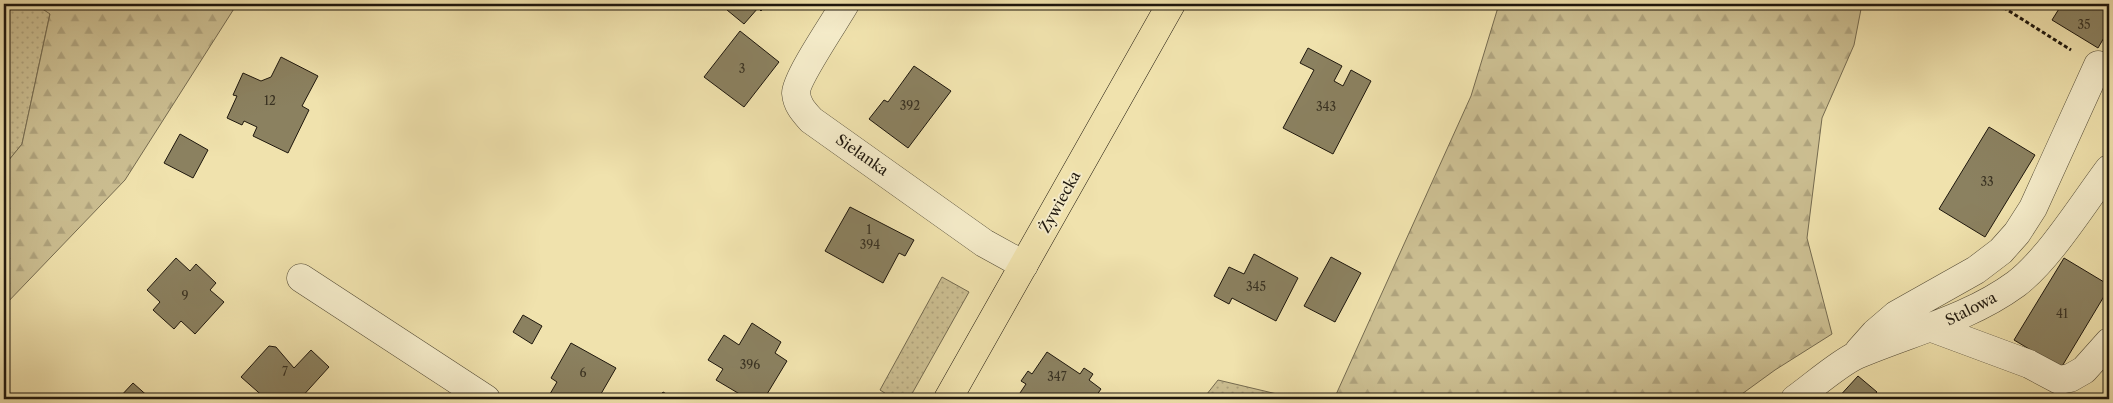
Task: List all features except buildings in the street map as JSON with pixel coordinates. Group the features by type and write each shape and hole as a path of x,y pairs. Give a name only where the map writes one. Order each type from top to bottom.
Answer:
{"main road":[{"name":"Żywiecka","path":"948,399 1170,4"}],"street":[{"name":"Sielanka","path":"845,4 801,78 796,92 800,107 811,120 984,243 1024,265"},
{"path":"1855,356 1875,333 1896,315 1976,270 2001,252 2017,233 2033,208 2098,65"},
{"name":"Stalowa","path":"1795,399 1855,356 1932,328 1983,306 2018,282 2040,261 2109,169"},
{"path":"301,278 486,399"},
{"path":"1932,328 2029,364 2059,380 2070,378 2084,370 2109,342"}],"path":[{"path":"1998,4 2060,44"}],"green space":[{"path":"4,4 35,4 50,13 22,144 4,166"},
{"path":"35,4 237,4 125,180 4,306 4,166 22,144 50,14"},
{"path":"1499,4 1862,4 1854,45 1822,118 1807,238 1832,334 1775,370 1735,399 1334,399 1471,96"},
{"path":"942,277 969,292 909,399 894,399 880,390"},
{"path":"1218,380 1298,399 1203,399"}]}
